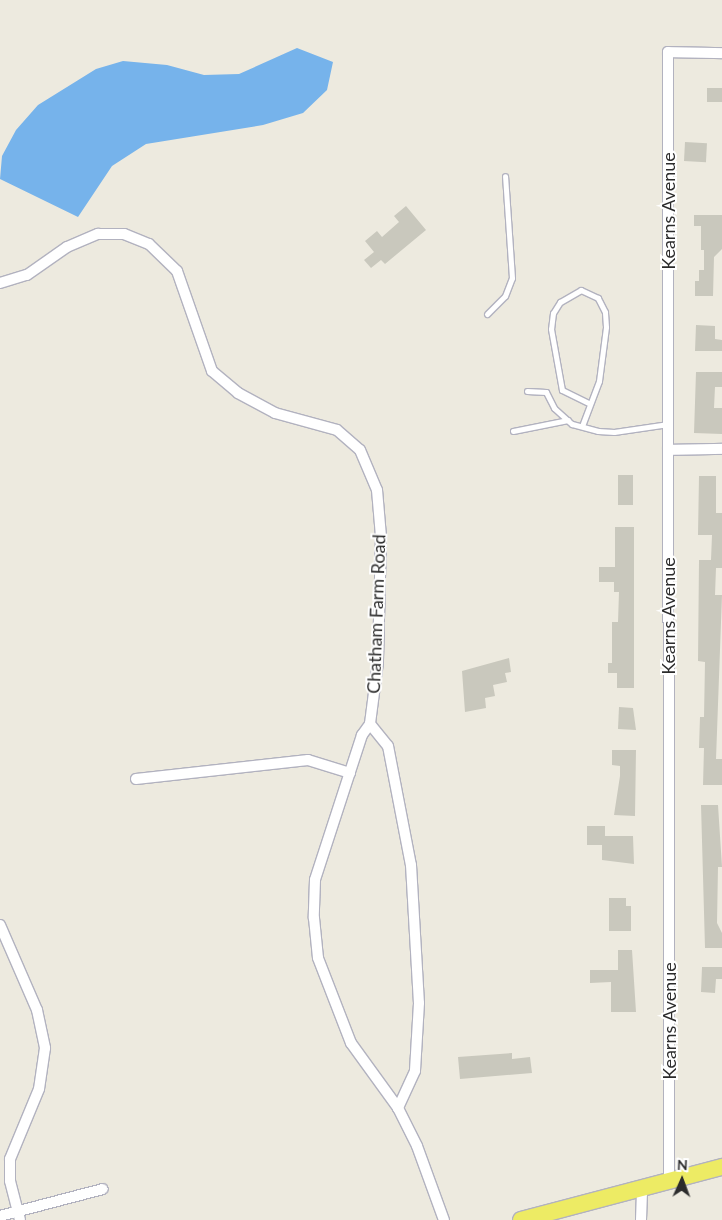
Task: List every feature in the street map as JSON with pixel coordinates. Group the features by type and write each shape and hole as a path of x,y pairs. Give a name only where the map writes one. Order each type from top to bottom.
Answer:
{"main road":[{"path":"521,1220 722,1167"}],"street":[{"name":"Kearns Avenue","path":"670,1180 668,52 722,53"},
{"name":"Chatham Farm Road","path":"0,283 27,275 67,247 98,234 124,234 149,244 177,271 212,371 238,393 274,413 337,430 360,450 377,490 381,537 378,662 370,724 350,773 315,880 314,918 318,958 351,1043 398,1108 417,1146 444,1220"},
{"path":"668,450 722,450"},
{"path":"370,724 388,746 411,865 418,1023 415,1071 398,1108"},
{"path":"136,778 308,760 350,773"},
{"path":"0,924 37,1010 45,1048 39,1089 10,1159 10,1181 19,1216"},
{"path":"0,1216 19,1216 103,1189"},
{"path":"641,1220 642,1189"}],"lane":[{"path":"487,314 504,296 512,278 505,176"},
{"path":"582,426 604,356 605,312 598,298 581,290 560,302 553,312 551,329 562,390 589,403"},
{"path":"527,391 546,392 554,408 568,420 582,426 614,432 668,424"},
{"path":"513,431 568,420"}],"water":[{"path":"297,48 333,62 327,90 303,113 263,125 146,144 112,166 78,217 0,179 2,156 16,130 38,105 96,69 123,61 167,65 204,75 239,74"}],"building":[{"path":"707,88 722,88 722,102 707,102"},
{"path":"685,142 707,143 706,162 684,161"},
{"path":"406,206 426,230 385,264 381,260 371,268 364,260 374,252 365,241 377,231 382,237 399,222 394,216"},
{"path":"694,215 722,215 722,249 714,257 713,296 695,296 695,281 699,281 699,270 704,270 704,250 701,250 701,226 694,226"},
{"path":"696,325 715,326 715,339 722,340 722,351 695,351"},
{"path":"696,372 722,372 722,387 715,387 714,408 722,408 722,434 694,433"},
{"path":"618,475 633,475 633,505 618,505"},
{"path":"699,476 716,476 716,513 722,513 722,568 716,568 715,595 722,595 716,759 722,759 722,785 703,785 704,748 699,748 700,717 704,717 705,662 698,661 699,560 711,560 712,535 698,535"},
{"path":"615,527 634,527 634,688 617,688 617,673 608,673 608,663 612,663 612,622 618,622 619,592 614,592 614,582 599,582 599,567 615,567"},
{"path":"509,658 511,672 505,673 507,682 493,685 495,696 485,698 486,708 465,712 462,671"},
{"path":"619,707 633,708 636,730 618,729"},
{"path":"612,750 636,750 635,816 614,815 620,766 612,765"},
{"path":"701,805 718,805 722,867 718,867 717,923 722,933 722,948 705,948"},
{"path":"587,826 605,826 605,836 633,836 634,864 602,860 602,845 587,845"},
{"path":"609,898 626,898 626,906 631,906 631,931 609,931"},
{"path":"618,950 632,950 636,1012 611,1012 611,982 590,983 590,970 618,970"},
{"path":"702,967 722,967 722,979 716,979 715,993 701,992"},
{"path":"512,1053 512,1059 530,1057 532,1073 460,1079 458,1057"}]}
